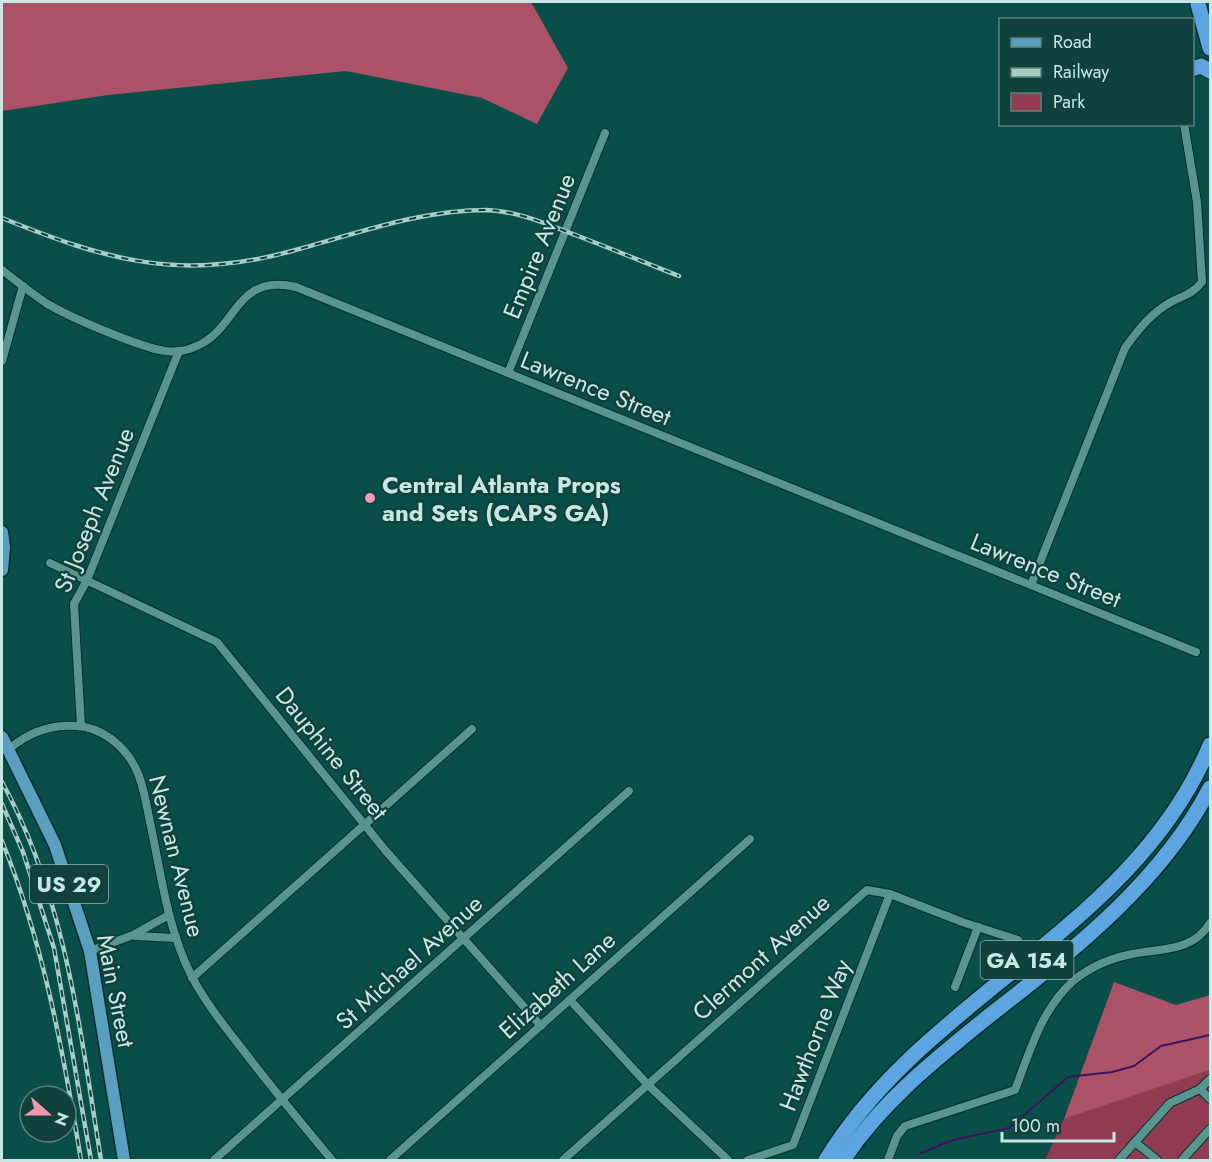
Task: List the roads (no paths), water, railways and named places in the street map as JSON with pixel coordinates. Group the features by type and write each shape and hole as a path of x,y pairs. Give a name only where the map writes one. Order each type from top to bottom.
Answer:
{"highway":[{"path":"1198,4 1210,48"},
{"path":"1194,68 1201,66 1210,72"},
{"name":"GA 154","path":"826,1161 865,1106 908,1060 1068,927 1138,860 1191,786 1210,746"},
{"name":"GA 154","path":"843,1161 868,1127 904,1087 1117,909 1174,846 1210,788"}],"main road":[{"path":"2,532 4,547 2,570"},
{"name":"Main Street","path":"2,736 55,845 90,951 124,1161"}],"street":[{"path":"1193,18 1198,4"},
{"path":"1031,585 1048,536 1125,348 1152,316 1170,303 1196,291 1202,282 1197,202 1184,126"},
{"name":"Empire Avenue","path":"508,373 605,133"},
{"path":"2,270 47,303 73,316 156,349 179,351"},
{"name":"Lawrence Street","path":"179,351 194,347 208,339 250,292 265,286 282,284 508,373 1196,652"},
{"path":"2,361 23,286"},
{"name":"St Joseph Avenue","path":"81,726 74,604 87,580 179,351"},
{"name":"Dauphine Street","path":"50,563 217,642 365,826 541,1026"},
{"name":"Newnan Avenue","path":"9,749 23,737 48,727 81,726 98,731 114,740 127,753 136,769 169,915 192,978 219,1019 332,1161"},
{"path":"192,978 472,729"},
{"name":"St Michael Avenue","path":"214,1161 628,791"},
{"name":"Elizabeth Lane","path":"390,1161 750,839"},
{"name":"Clermont Avenue","path":"563,1161 860,893 874,889 1018,940"},
{"name":"Hawthorne Way","path":"748,1161 793,1145 890,894"},
{"path":"90,951 134,935 169,915"},
{"path":"888,1161 897,1136 905,1126 1015,1090 1045,1016 1058,997 1075,980 1094,967 1116,958 1180,947 1195,939 1210,923"},
{"path":"955,987 978,927"},
{"path":"134,935 176,938"},
{"path":"570,1000 648,1085 728,1161"},
{"path":"1119,1161 1170,1103 1200,1089 1210,1079"},
{"path":"1200,1089 1210,1099"},
{"path":"1182,1161 1210,1129"},
{"path":"1135,1142 1157,1161"}],"waterway":[{"path":"921,1153 953,1140 1009,1128 1068,1077 1112,1072 1134,1066 1161,1046 1210,1035"}],"railway":[{"path":"2,218 75,245 110,255 144,262 214,265 292,251 412,218 462,211 499,211 545,223 679,276"},
{"path":"2,782 24,826 42,872 56,919 77,1014 101,1160"},
{"path":"2,804 23,852 54,948 91,1160"},
{"path":"2,841 30,919 41,959 67,1079 81,1160"}],"place":[{"name":"Central Atlanta Props and Sets (CAPS GA)","path":"370,498"}]}
